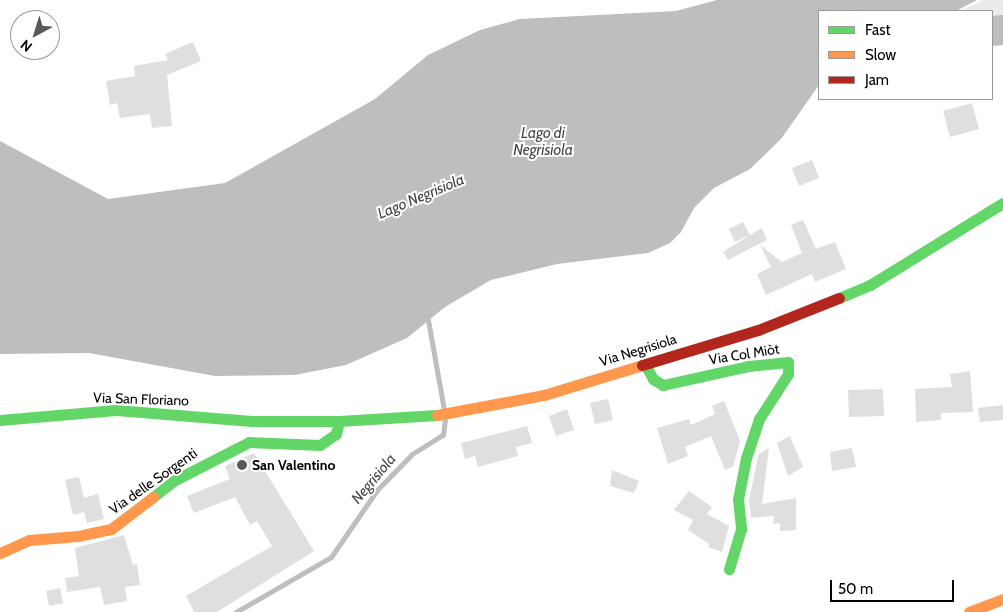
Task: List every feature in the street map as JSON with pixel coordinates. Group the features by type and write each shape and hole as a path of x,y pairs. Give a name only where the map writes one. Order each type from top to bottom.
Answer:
{"main road":[{"name":"Via Negrisiola","path":"252,421 338,421 444,414 544,395 758,330 870,285 1003,203"},
{"name":"Via Col Miòt","path":"646,364 653,379 663,385 748,366 788,362 788,374 759,419 746,458 738,500 741,530 729,569"},
{"name":"Via San Floriano","path":"0,420 116,410 252,421"},
{"name":"Via delle Sorgenti","path":"0,553 29,540 78,536 111,529 175,480 219,455 249,442 320,445 336,434 338,421"},
{"path":"969,612 1003,599"}],"shaded area":[{"path":"984,0 1003,0 1003,23 993,24 993,10 961,10"}],"water":[{"name":"Lago di Negrisiola","path":"717,0 977,0 958,10 818,10 818,86 781,139 750,169 714,188 694,208 681,232 670,243 648,253 557,264 491,280 445,307 407,338 346,365 295,375 215,376 89,353 0,354 0,141 108,199 225,183 375,99 428,55 480,30 520,19 676,11"}],"building":[{"path":"193,42 201,61 167,75 172,126 152,128 150,114 120,118 117,103 110,105 106,81 135,76 134,66 168,60 165,54"},
{"path":"972,103 979,129 950,137 943,111"},
{"path":"812,160 819,178 799,186 792,168"},
{"path":"803,220 816,249 835,242 846,269 815,282 812,274 766,295 757,274 771,267 760,245 782,262 802,253 791,225"},
{"path":"743,222 750,235 735,242 729,229"},
{"path":"762,228 767,240 728,260 723,252"},
{"path":"970,371 973,412 941,413 941,420 916,422 915,389 952,387 950,374"},
{"path":"883,389 884,416 849,417 848,390"},
{"path":"608,399 613,420 595,424 590,403"},
{"path":"724,401 740,441 733,467 725,470 711,436 685,447 688,456 668,464 657,428 689,419 691,425 715,414 712,406"},
{"path":"1003,405 1003,420 980,422 978,408"},
{"path":"567,409 574,430 556,436 549,416"},
{"path":"527,426 532,443 516,447 518,456 478,467 475,456 465,459 461,443"},
{"path":"790,436 803,467 788,476 777,443"},
{"path":"769,448 762,504 796,498 796,530 780,531 780,523 773,524 774,516 751,518 749,500 757,461 759,454"},
{"path":"852,448 856,467 832,471 830,452"},
{"path":"254,453 314,551 217,612 194,612 186,596 272,546 257,521 250,525 235,497 194,513 187,496 230,479 225,466"},
{"path":"612,470 639,481 634,493 610,486"},
{"path":"79,477 84,498 98,494 104,519 87,523 84,512 73,515 65,480"},
{"path":"689,491 712,507 707,514 729,526 722,552 708,547 709,544 688,530 693,520 674,510"},
{"path":"124,535 133,565 137,564 140,585 125,587 127,601 104,605 100,587 67,592 65,578 79,576 75,548"},
{"path":"60,588 63,603 49,606 46,591"}],"waterway":[{"path":"993,31 1003,30"},
{"name":"Negrisiola","path":"428,320 444,410"},
{"name":"Negrisiola","path":"236,612 331,557 377,490 412,454 443,435 445,419"}],"traffic: fast":[{"path":"839,298 870,285 1003,203"},
{"path":"645,364 653,379 663,385 748,366 788,362 788,374 759,419 746,458 738,499 741,529 729,569"},
{"path":"0,420 116,410 252,421 339,421 437,415"},
{"path":"153,497 175,480 249,442 320,445 336,434 339,421"}],"traffic: slow":[{"path":"437,415 544,395 642,365"},
{"path":"0,553 29,540 78,536 111,529 153,497"},
{"path":"969,612 1003,599"}],"traffic: jam":[{"path":"642,365 758,330 839,298"}],"place":[{"name":"San Valentino","path":"242,465"}],"water label":[{"name":"Lago Negrisiola","path":"421,197"}]}
